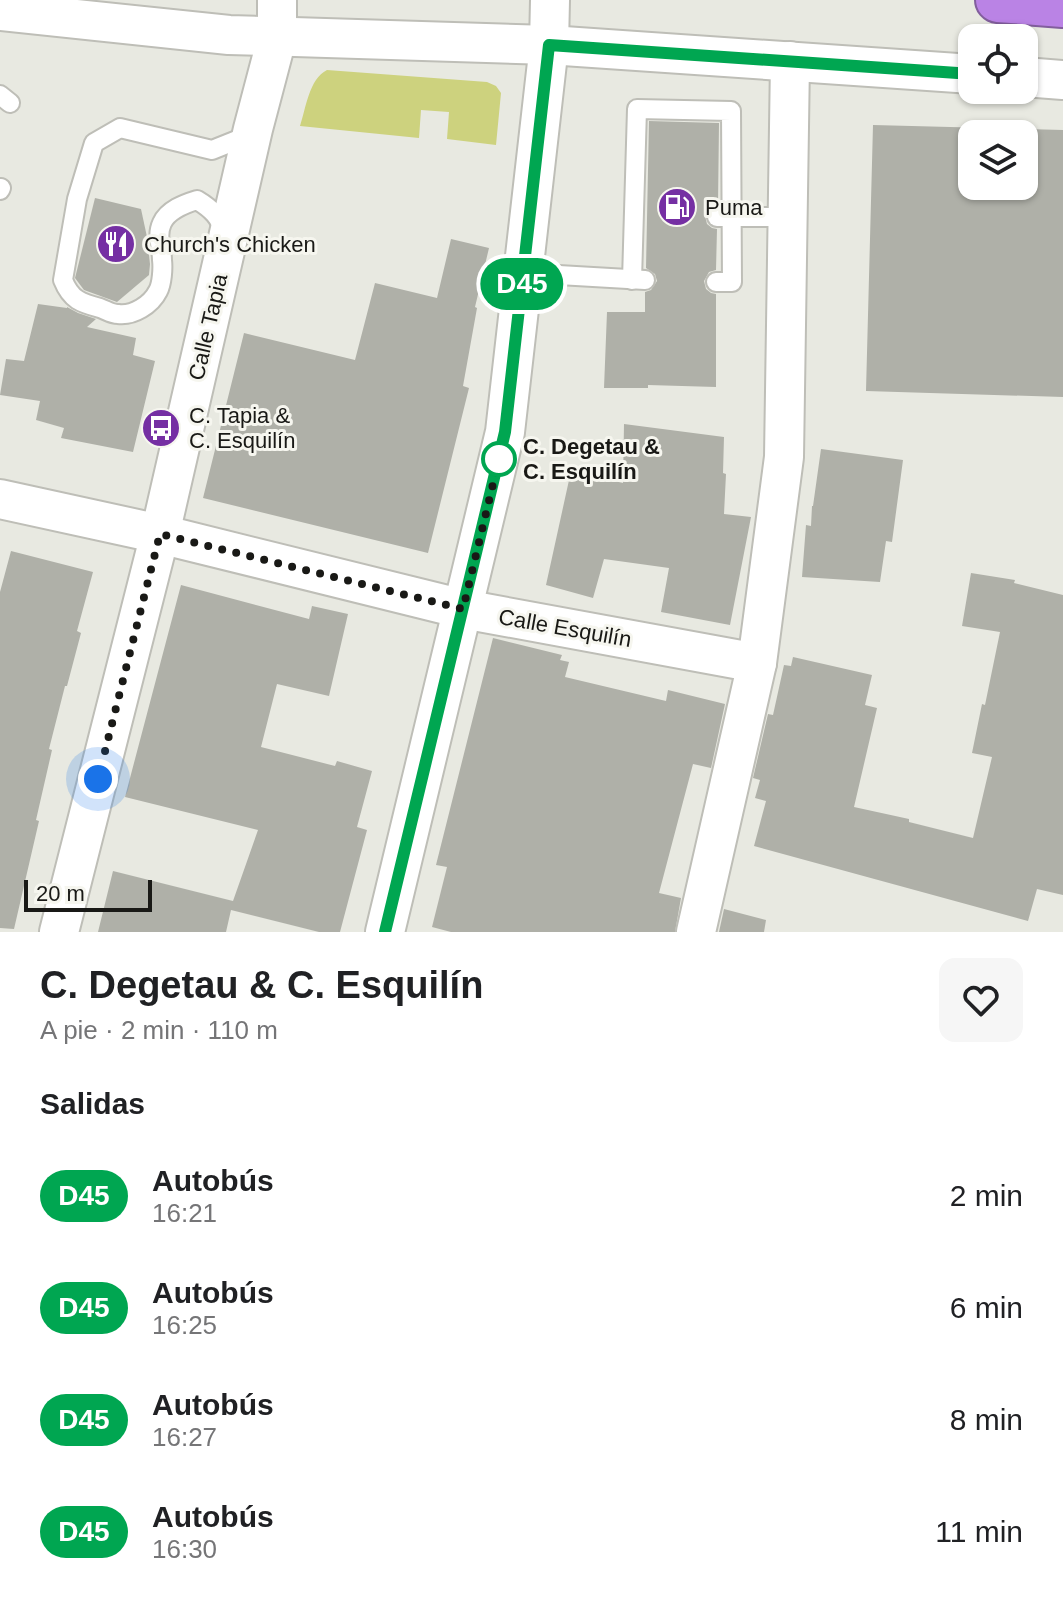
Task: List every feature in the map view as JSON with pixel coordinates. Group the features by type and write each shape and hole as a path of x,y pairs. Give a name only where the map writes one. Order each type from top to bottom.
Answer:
{"highway":[{"path":"998,0 1063,5"}],"street":[{"name":"Calle Tapia","path":"59,932 160,534 253,129 277,38 277,0"},
{"path":"385,932 505,432 549,45 550,0"},
{"path":"0,11 277,38 549,45 958,73"},
{"path":"696,932 757,663 784,457 790,61"},
{"path":"1038,78 1063,80"},
{"name":"Calle Esquilín","path":"0,499 160,534 463,609 757,663"}],"lane":[{"path":"524,273 639,280 642,158 637,109 731,111 725,158 724,217 732,282 716,282"},
{"path":"227,243 222,222 212,209 197,200 180,205 162,222 158,239 162,260 160,289 148,304 129,314 115,314 76,299 63,280 77,199 94,143 120,128 212,150 237,140 253,129"},
{"path":"724,217 788,217"}],"green space":[{"path":"327,70 487,82 496,86 501,93 496,145 447,139 449,112 421,110 419,138 300,126 312,87"}],"building":[{"path":"649,121 719,123 718,205 710,207 705,216 707,224 717,229 716,270 709,272 704,281 706,289 716,294 716,387 648,385 648,388 604,388 607,312 645,312 645,292 651,290 657,281 655,274 646,268"},
{"path":"873,125 958,127 958,200 1038,200 1038,129 1063,130 1063,397 866,391"},
{"name":"Church's Chicken","path":"95,198 141,209 147,237 149,275 117,302 84,290 75,278"},
{"path":"451,239 489,248 475,307 463,386 469,388 428,553 203,498 244,333 355,360 375,283 437,298"},
{"path":"38,304 67,307 96,319 87,327 136,338 133,355 155,361 133,452 61,438 64,428 36,420 40,401 0,395 6,359 24,361"},
{"path":"624,424 724,437 724,514 751,517 730,625 661,612 669,568 604,559 593,598 546,585 571,471 623,483"},
{"path":"821,449 903,460 892,542 886,541 880,582 802,577 806,525 811,526"},
{"path":"11,551 93,572 77,631 81,633 49,749 52,750 36,820 39,821 14,929 0,928 0,592"},
{"path":"971,573 1015,580 1014,583 1063,595 1063,895 1037,889 1028,921 754,846 766,801 755,798 760,780 753,778 768,714 773,715 784,665 791,666 793,657 872,675 865,705 877,708 854,807 973,838 992,757 972,753 1000,632 962,626"},
{"path":"181,585 309,619 312,606 348,614 329,696 277,684 261,747 335,766 337,761 372,771 357,827 367,830 340,932 319,932 231,910 226,932 98,932 113,871 233,901 258,830 125,797"},
{"path":"493,638 562,655 560,660 569,662 565,677 666,701 668,690 725,704 711,768 693,764 659,893 681,898 675,932 451,932 432,927 447,867 436,865"},
{"path":"724,909 766,920 764,932 719,932"}],"bus line":[{"name":"D45","path":"385,932 505,432 549,45 958,73"}],"place":[{"name":"Puma","path":"677,207"},
{"name":"Church's Chicken","path":"116,244"},
{"name":"C. Tapia & C. Esquilín","path":"161,428"},
{"name":"C. Degetau & C. Esquilín","path":"499,459"}],"route":[{"path":"98,779 160,534 463,609 499,459"}]}
